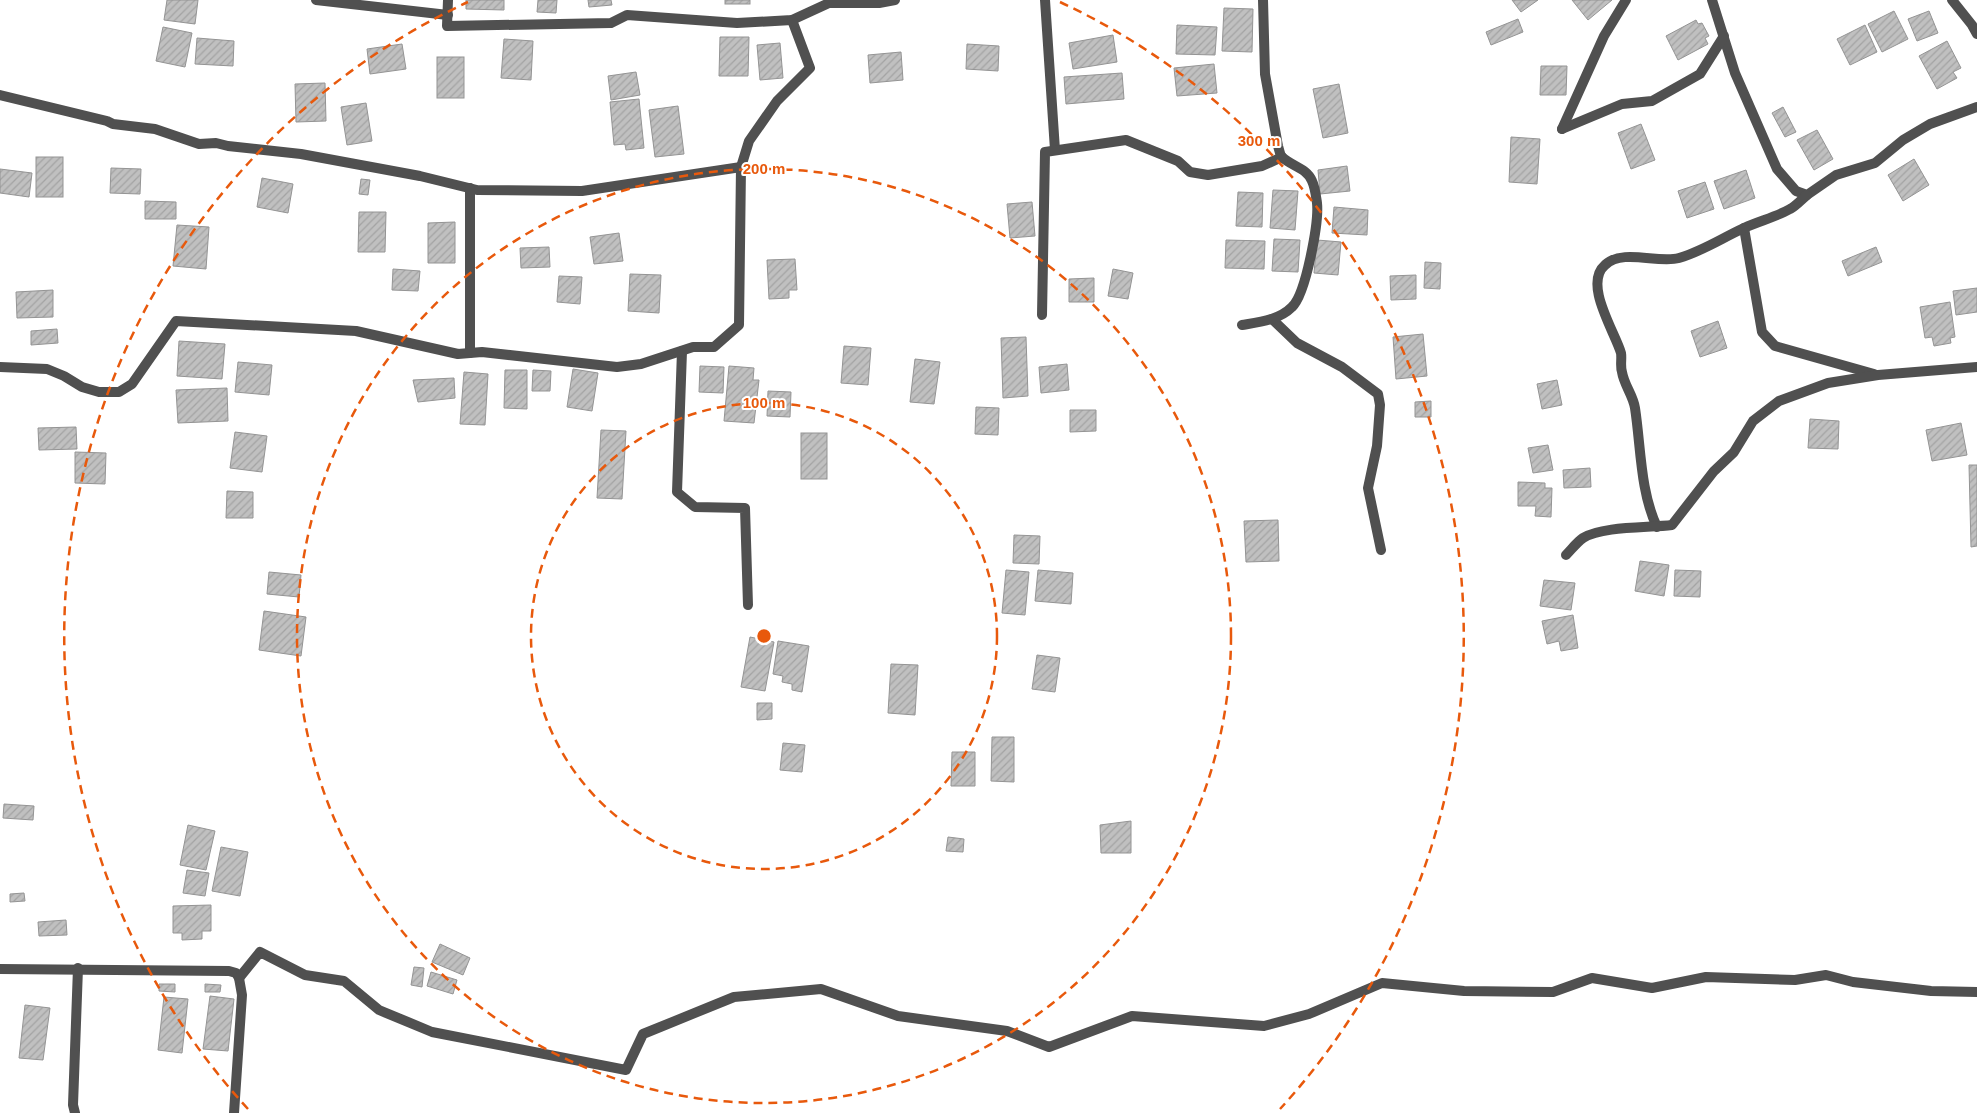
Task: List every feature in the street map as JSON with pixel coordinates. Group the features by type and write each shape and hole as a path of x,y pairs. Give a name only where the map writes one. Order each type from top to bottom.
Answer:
{"street":[{"path":"316,0 448,15"},
{"path":"448,0 447,26 611,23 627,15 737,23 792,20 829,2 879,3 895,0"},
{"path":"1045,0 1055,150"},
{"path":"1242,325 1283,315 1294,305 1304,286 1316,225 1317,204 1312,179 1300,167 1282,157 1278,146 1265,74 1264,0"},
{"path":"1626,0 1604,36 1562,130 1622,104 1652,101 1700,74 1724,36"},
{"path":"1712,0 1735,73 1777,169 1796,191 1807,195"},
{"path":"1952,0 1972,24 1977,34"},
{"path":"0,367 47,369 64,376 82,387 99,392 119,392 132,384 176,321 356,331 458,354 482,352 618,367 642,364 693,347 714,346 739,325 741,166 749,141 777,101 810,68 792,20"},
{"path":"0,96 113,124 155,129 199,144 216,143 301,154 420,176 477,190 582,192 741,166"},
{"path":"1657,527 1651,513 1646,489 1634,405 1621,371 1621,354 1610,331 1596,282 1604,265 1627,257 1676,259 1704,250 1744,228 1791,209 1807,195 1836,175 1875,163 1903,140 1930,124 1977,107"},
{"path":"1042,315 1045,152 1126,140 1178,161 1190,172 1208,175 1262,166 1282,157"},
{"path":"470,188 470,353"},
{"path":"1744,228 1762,332 1775,346 1878,376"},
{"path":"1272,319 1297,343 1342,367 1378,394 1380,405 1377,446 1368,488 1381,550"},
{"path":"682,351 677,492 695,507 744,508 748,605"},
{"path":"1566,555 1583,538 1606,530 1672,525 1714,472 1734,452 1753,421 1778,401 1828,383 1878,376 1977,368"},
{"path":"239,978 260,952 305,975 344,981 379,1010 432,1032 626,1070 643,1034 734,997 821,989 898,1016 1007,1031 1049,1047 1132,1016 1264,1026 1309,1014 1382,983 1464,991 1553,992 1592,978 1652,988 1706,977 1794,980 1826,975 1853,982 1911,989 1977,992"},
{"path":"0,969 78,968 229,970 236,972 242,995 234,1113"},
{"path":"75,1113 73,1105 78,968"}],"building":[{"path":"167,0 198,0 195,24 164,20"},
{"path":"466,0 504,0 504,10 466,9"},
{"path":"538,0 557,0 556,13 537,12"},
{"path":"588,0 611,0 612,5 589,7"},
{"path":"725,0 750,0 750,4 725,4"},
{"path":"1512,0 1538,0 1521,12"},
{"path":"1572,0 1612,0 1588,20"},
{"path":"1224,8 1253,9 1252,52 1222,51"},
{"path":"1894,11 1908,39 1882,52 1868,24"},
{"path":"1929,11 1938,33 1917,41 1908,19"},
{"path":"1518,19 1523,32 1491,45 1486,32"},
{"path":"1696,20 1698,24 1702,23 1709,36 1705,38 1708,44 1678,60 1666,36"},
{"path":"1177,25 1217,27 1215,55 1176,54"},
{"path":"1865,25 1877,52 1850,65 1837,39"},
{"path":"163,27 192,33 185,67 156,61"},
{"path":"1113,35 1117,62 1073,69 1069,43"},
{"path":"720,37 749,37 748,76 719,76"},
{"path":"197,38 234,41 233,66 195,64"},
{"path":"504,39 533,41 531,80 501,78"},
{"path":"1947,41 1961,68 1953,72 1957,78 1937,89 1919,56"},
{"path":"780,43 783,78 760,80 757,45"},
{"path":"402,44 406,69 370,74 367,49"},
{"path":"967,44 999,46 998,71 966,69"},
{"path":"901,52 903,80 870,83 868,55"},
{"path":"437,57 464,57 464,98 437,98"},
{"path":"1214,64 1217,93 1177,96 1174,68"},
{"path":"1541,66 1567,66 1566,95 1540,95"},
{"path":"636,72 640,95 611,100 608,76"},
{"path":"1122,73 1124,99 1066,104 1064,77"},
{"path":"325,83 326,121 296,122 295,84"},
{"path":"1339,84 1348,133 1323,138 1313,89"},
{"path":"639,99 644,148 626,150 625,144 614,145 610,102"},
{"path":"366,103 372,141 347,145 341,107"},
{"path":"678,106 684,154 655,157 649,110"},
{"path":"1783,107 1796,132 1785,137 1772,113"},
{"path":"1641,124 1655,160 1631,169 1618,133"},
{"path":"1817,130 1833,159 1814,170 1797,140"},
{"path":"1511,137 1540,139 1537,184 1509,182"},
{"path":"36,157 63,157 63,197 36,197"},
{"path":"1914,159 1929,185 1903,201 1888,175"},
{"path":"1347,166 1350,191 1320,194 1318,170"},
{"path":"111,168 141,169 140,194 110,193"},
{"path":"0,169 32,173 29,197 0,193"},
{"path":"1746,170 1755,198 1724,209 1714,181"},
{"path":"262,178 293,184 288,213 257,207"},
{"path":"361,179 370,180 368,195 359,194"},
{"path":"1705,182 1714,209 1687,218 1678,191"},
{"path":"1273,190 1298,191 1295,230 1270,228"},
{"path":"1238,192 1263,193 1262,227 1236,226"},
{"path":"145,201 176,202 176,219 145,219"},
{"path":"1032,202 1035,236 1010,238 1007,204"},
{"path":"1334,207 1368,210 1367,235 1332,233"},
{"path":"359,212 386,212 385,252 358,252"},
{"path":"455,222 455,263 428,263 428,223"},
{"path":"177,225 209,227 206,269 173,266"},
{"path":"619,233 623,261 594,264 590,237"},
{"path":"1274,239 1300,240 1298,272 1272,271"},
{"path":"1226,240 1265,241 1264,269 1225,268"},
{"path":"1317,240 1341,242 1338,275 1314,273"},
{"path":"549,247 550,267 521,268 520,248"},
{"path":"1876,247 1882,262 1848,276 1842,261"},
{"path":"795,259 797,290 789,290 789,298 769,299 767,260"},
{"path":"1425,262 1441,263 1440,289 1424,288"},
{"path":"393,269 420,271 418,291 392,290"},
{"path":"1113,269 1133,273 1128,299 1108,296"},
{"path":"630,274 661,275 659,313 628,311"},
{"path":"1416,275 1416,299 1391,300 1390,276"},
{"path":"559,276 582,277 580,304 557,302"},
{"path":"1094,278 1094,302 1069,302 1069,279"},
{"path":"1977,288 1977,312 1956,315 1953,291"},
{"path":"53,290 53,317 17,318 16,292"},
{"path":"1950,302 1955,337 1950,338 1951,343 1934,346 1932,337 1925,338 1920,307"},
{"path":"1718,321 1727,348 1700,357 1691,331"},
{"path":"57,329 58,343 31,345 31,331"},
{"path":"1423,334 1427,376 1396,379 1393,337"},
{"path":"1026,337 1028,396 1003,398 1001,338"},
{"path":"179,341 225,344 222,379 177,376"},
{"path":"844,346 871,348 868,385 841,383"},
{"path":"915,359 940,362 934,404 910,402"},
{"path":"238,362 272,365 269,395 235,392"},
{"path":"1067,364 1069,390 1041,393 1039,367"},
{"path":"700,366 724,367 723,393 699,392"},
{"path":"729,366 754,368 753,380 759,380 754,423 724,421"},
{"path":"573,369 598,373 592,411 567,407"},
{"path":"505,370 527,370 527,409 504,408"},
{"path":"533,370 551,371 550,391 532,391"},
{"path":"464,372 488,374 485,425 460,424"},
{"path":"454,378 455,398 418,402 413,380"},
{"path":"1557,380 1562,405 1542,409 1537,384"},
{"path":"227,388 228,421 178,423 176,390"},
{"path":"768,391 791,392 790,417 767,416"},
{"path":"1431,401 1431,417 1415,417 1415,402"},
{"path":"976,407 999,408 998,435 975,434"},
{"path":"1070,410 1096,410 1096,431 1070,432"},
{"path":"1810,419 1839,421 1838,449 1808,448"},
{"path":"1961,423 1967,455 1932,461 1926,430"},
{"path":"76,427 77,449 39,450 38,428"},
{"path":"601,430 626,431 622,499 597,498"},
{"path":"235,432 267,436 262,472 230,468"},
{"path":"801,433 827,433 827,479 801,479"},
{"path":"1548,445 1553,470 1533,473 1528,448"},
{"path":"75,452 106,453 105,484 75,483"},
{"path":"1969,465 1977,465 1977,546 1971,547"},
{"path":"1590,468 1591,487 1564,488 1563,470"},
{"path":"1518,482 1545,483 1545,488 1552,488 1551,517 1535,516 1536,506 1518,506"},
{"path":"227,491 253,492 253,518 226,518"},
{"path":"1278,520 1279,561 1246,562 1244,521"},
{"path":"1014,535 1040,536 1039,564 1013,563"},
{"path":"1640,561 1669,565 1664,596 1635,591"},
{"path":"1006,570 1029,572 1025,615 1002,613"},
{"path":"1038,570 1073,573 1071,604 1035,601"},
{"path":"1675,570 1701,571 1700,597 1674,596"},
{"path":"269,572 301,575 299,597 267,594"},
{"path":"1544,580 1575,583 1571,610 1540,606"},
{"path":"264,611 306,617 301,656 259,650"},
{"path":"1573,615 1578,648 1561,651 1559,641 1547,644 1542,621"},
{"path":"750,637 774,642 765,691 741,687"},
{"path":"778,641 809,646 802,692 792,690 792,684 782,682 783,676 773,674"},
{"path":"1037,655 1060,658 1055,692 1032,689"},
{"path":"891,664 918,665 915,715 888,713"},
{"path":"757,703 772,703 772,719 757,720"},
{"path":"992,737 1014,737 1014,782 991,781"},
{"path":"783,743 805,745 802,772 780,770"},
{"path":"952,752 975,752 975,786 951,786"},
{"path":"4,804 34,806 33,820 3,818"},
{"path":"1131,821 1131,853 1101,853 1100,825"},
{"path":"188,825 215,831 206,870 180,865"},
{"path":"948,837 964,839 963,852 946,851"},
{"path":"221,847 248,852 240,896 212,891"},
{"path":"187,870 209,873 205,896 183,893"},
{"path":"24,893 25,901 10,902 10,894"},
{"path":"211,905 211,931 202,931 202,939 182,940 182,933 173,933 173,906"},
{"path":"66,920 67,935 39,936 38,922"},
{"path":"440,944 470,958 463,975 432,962"},
{"path":"414,967 424,968 422,987 411,985"},
{"path":"431,972 457,980 453,994 427,986"},
{"path":"159,984 175,984 175,992 159,991"},
{"path":"205,984 221,985 220,992 205,992"},
{"path":"210,996 234,999 228,1051 203,1049"},
{"path":"164,997 188,999 182,1053 158,1050"},
{"path":"25,1005 50,1008 43,1060 19,1058"}]}
